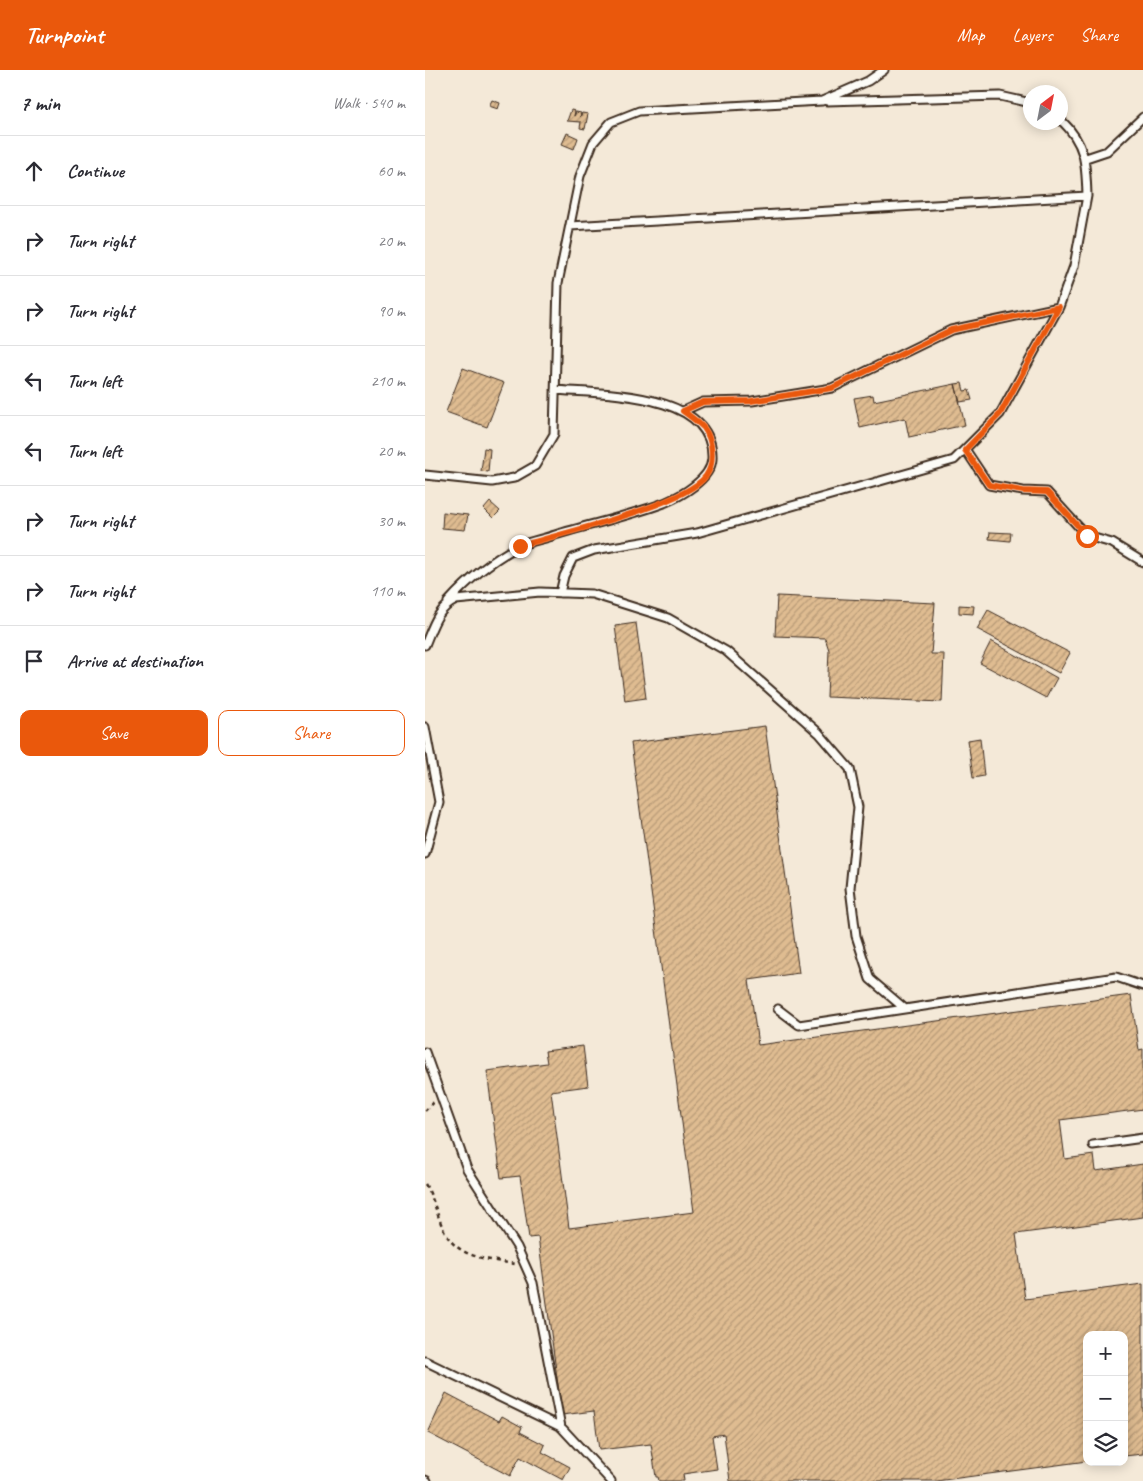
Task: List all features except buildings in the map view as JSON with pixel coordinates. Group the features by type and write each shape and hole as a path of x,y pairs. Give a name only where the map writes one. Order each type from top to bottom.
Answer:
{"lane":[{"path":"822,101 868,81 884,70"},
{"path":"425,475 492,482 515,478 535,466 554,434 558,283 580,176 593,143 611,122 639,111 822,101 1001,96 1023,101"},
{"path":"1085,158 1107,151 1143,117"},
{"path":"560,593 564,576 573,558 594,550 697,533 954,460 965,450 1000,414 1059,307 1074,266 1087,196 1085,158 1073,132 1068,127"},
{"path":"570,226 1087,196"},
{"path":"683,411 703,402 751,401 832,388 951,330 1059,307"},
{"path":"425,645 436,617 468,580 520,546 666,502 706,476 712,460 711,447 705,429 683,411 660,402 555,390"},
{"path":"965,450 989,485 1023,491 1047,492 1087,536 1112,544 1143,562"},
{"path":"446,605 456,600 540,592 592,594 668,618 726,651 819,733 850,769 858,807 850,888 857,936 870,979 904,1008"},
{"path":"425,727 439,802 425,854"},
{"path":"778,1009 799,1025 1116,977 1143,986"},
{"path":"425,1052 467,1169 517,1247 533,1283 561,1427"},
{"path":"1093,1145 1143,1138"},
{"path":"425,1361 561,1427 611,1481"}],"path":[{"path":"425,1184 431,1193 446,1236 462,1252 525,1265"}],"route":[{"path":"520,546 666,502 706,476 712,460 711,447 705,429 683,411 703,402 751,401 832,388 951,330 1059,307 1021,380 1000,414 965,450 989,485 1023,491 1047,492 1087,536"}]}
